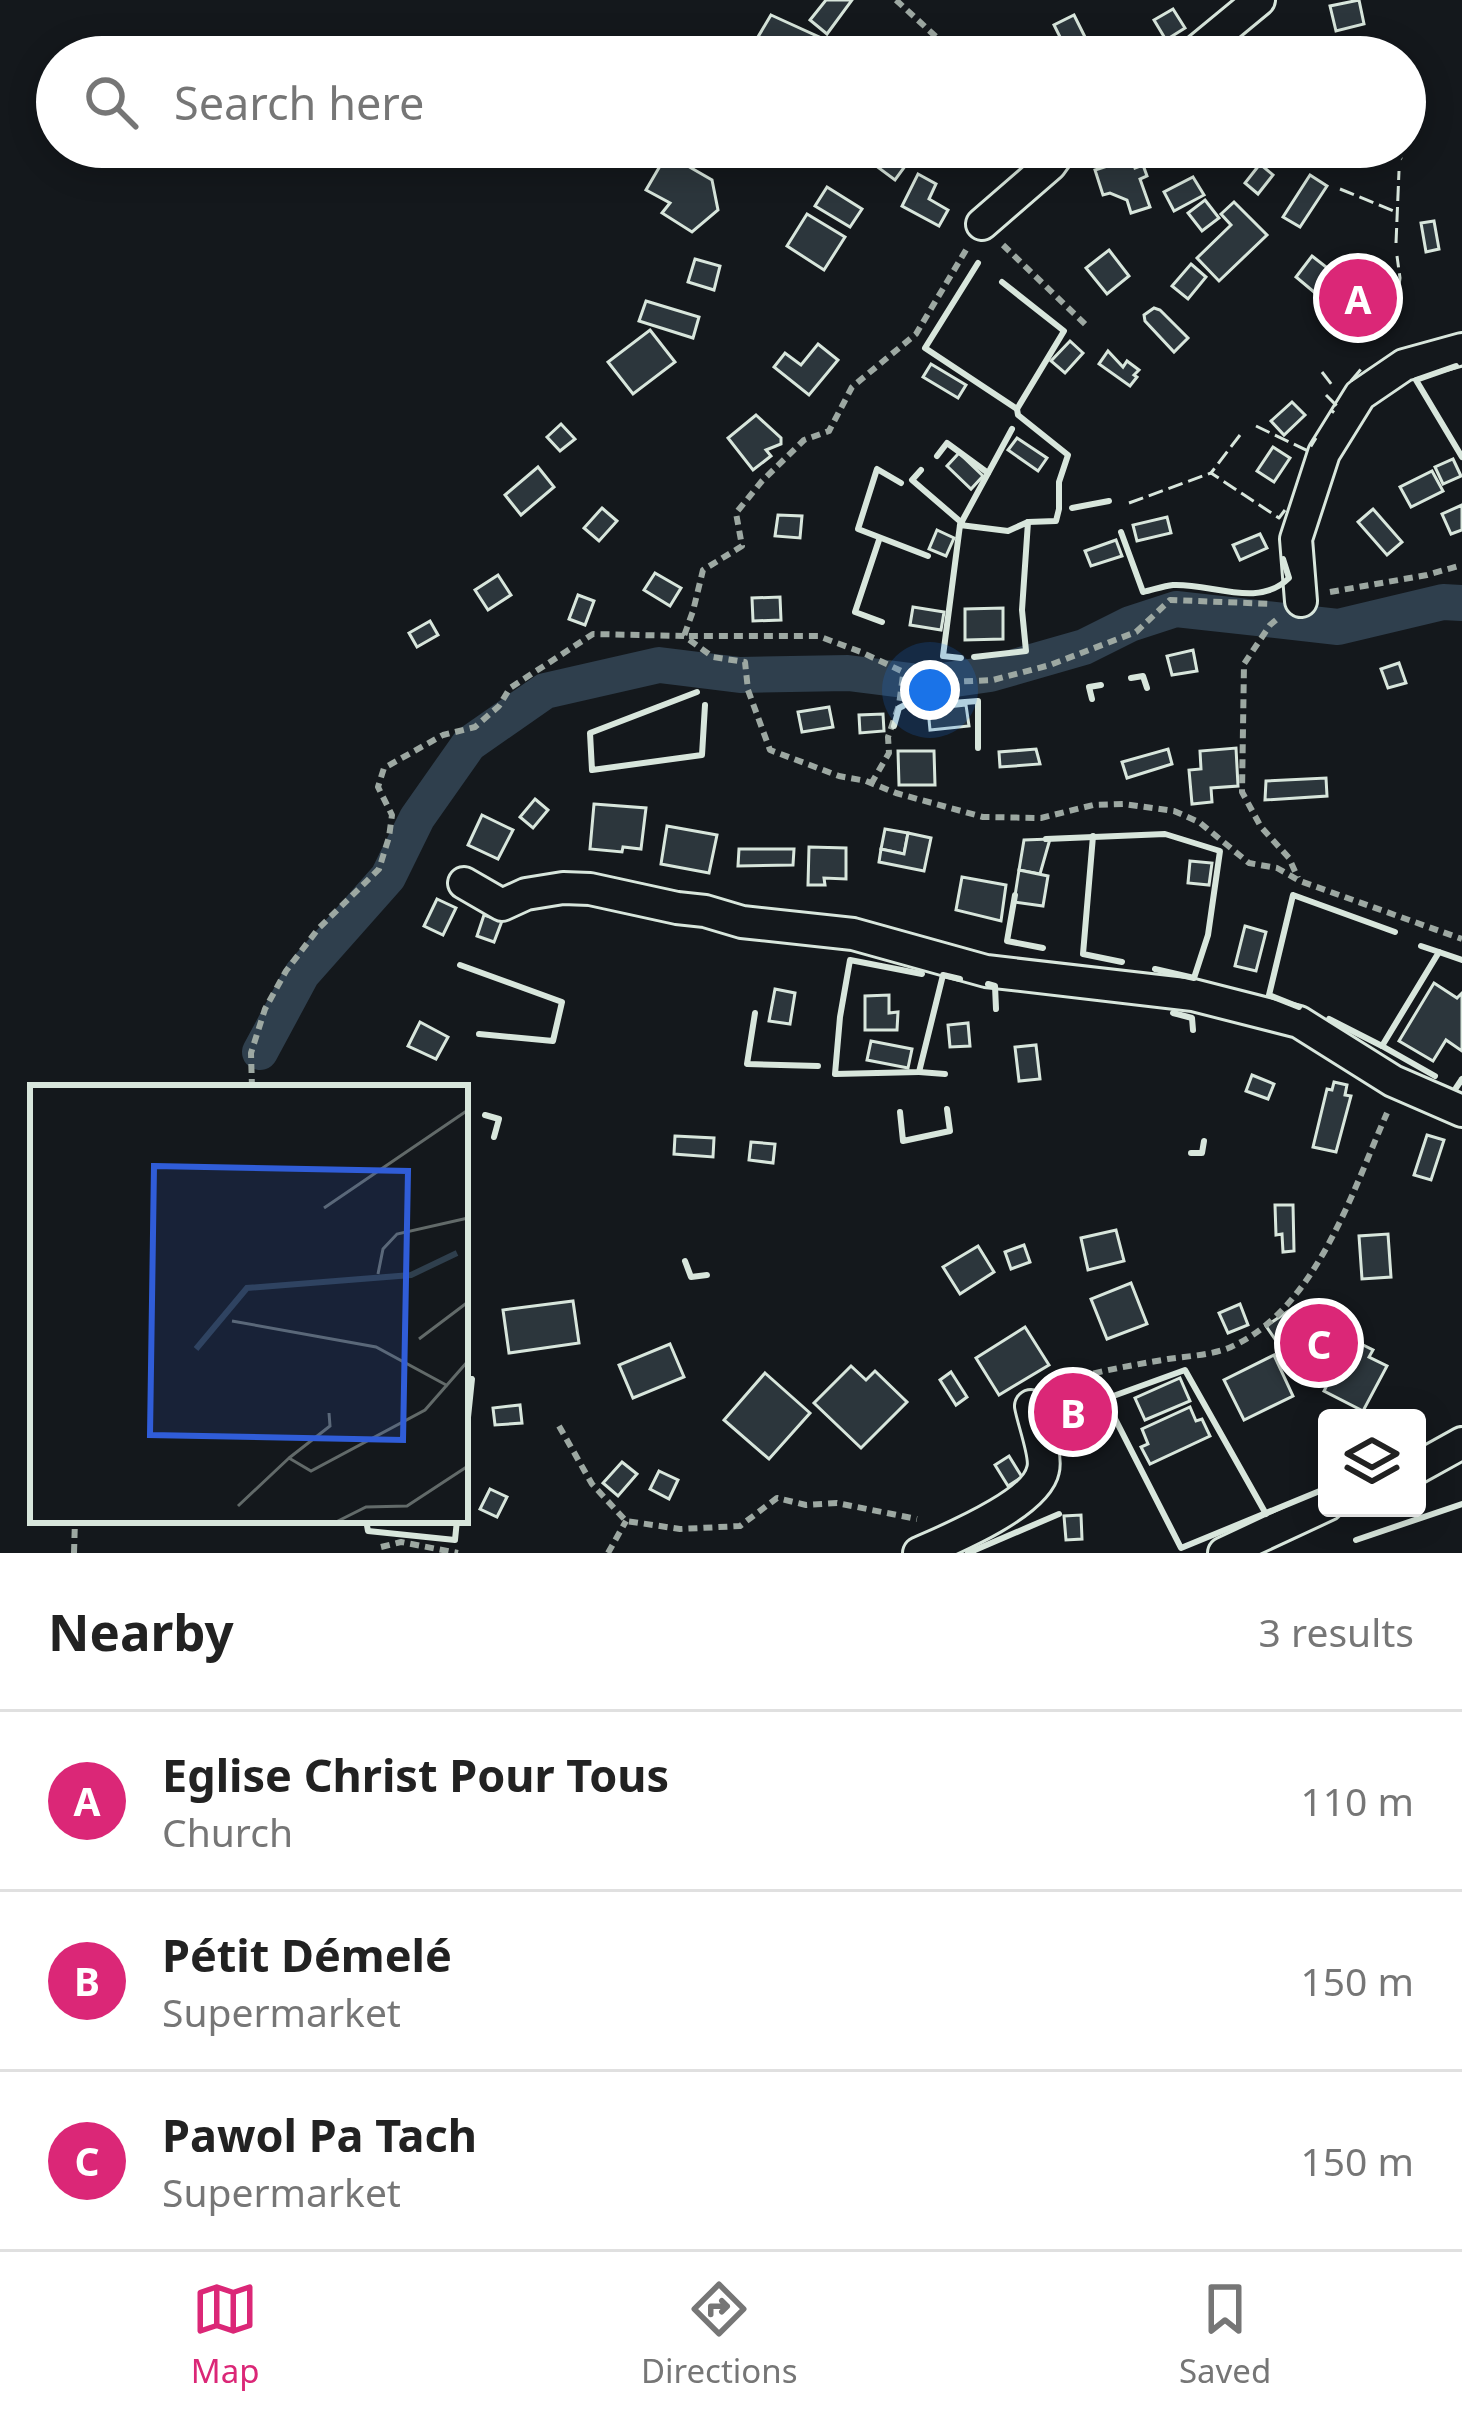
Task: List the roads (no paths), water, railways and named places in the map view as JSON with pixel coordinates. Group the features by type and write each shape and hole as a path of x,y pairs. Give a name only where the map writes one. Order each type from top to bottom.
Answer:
{"street":[{"path":"1215,36 1259,0"},
{"path":"982,224 1047,168"},
{"path":"1301,601 1296,539 1324,453 1360,395 1404,365 1462,350"},
{"path":"464,883 502,905 526,894 590,889 742,922 853,934 986,971 1193,995 1299,1022 1394,1081 1462,1111"},
{"path":"919,1553 967,1531 1022,1498 1038,1482 1045,1467 1031,1406"},
{"path":"1426,1463 1462,1443"},
{"path":"1224,1553 1318,1509"}],"waterway":[{"path":"260,1052 302,974 388,877 417,818 469,744 545,691 659,665 740,675 848,673 927,683 990,674 1084,647 1130,624 1176,609 1338,627 1443,602 1462,603"}],"place":[{"name":"Eglise Christ Pour Tous","path":"1358,298"},
{"name":"Pawol Pa Tach","path":"1319,1343"},
{"name":"Pétit Démelé","path":"1073,1412"}]}
